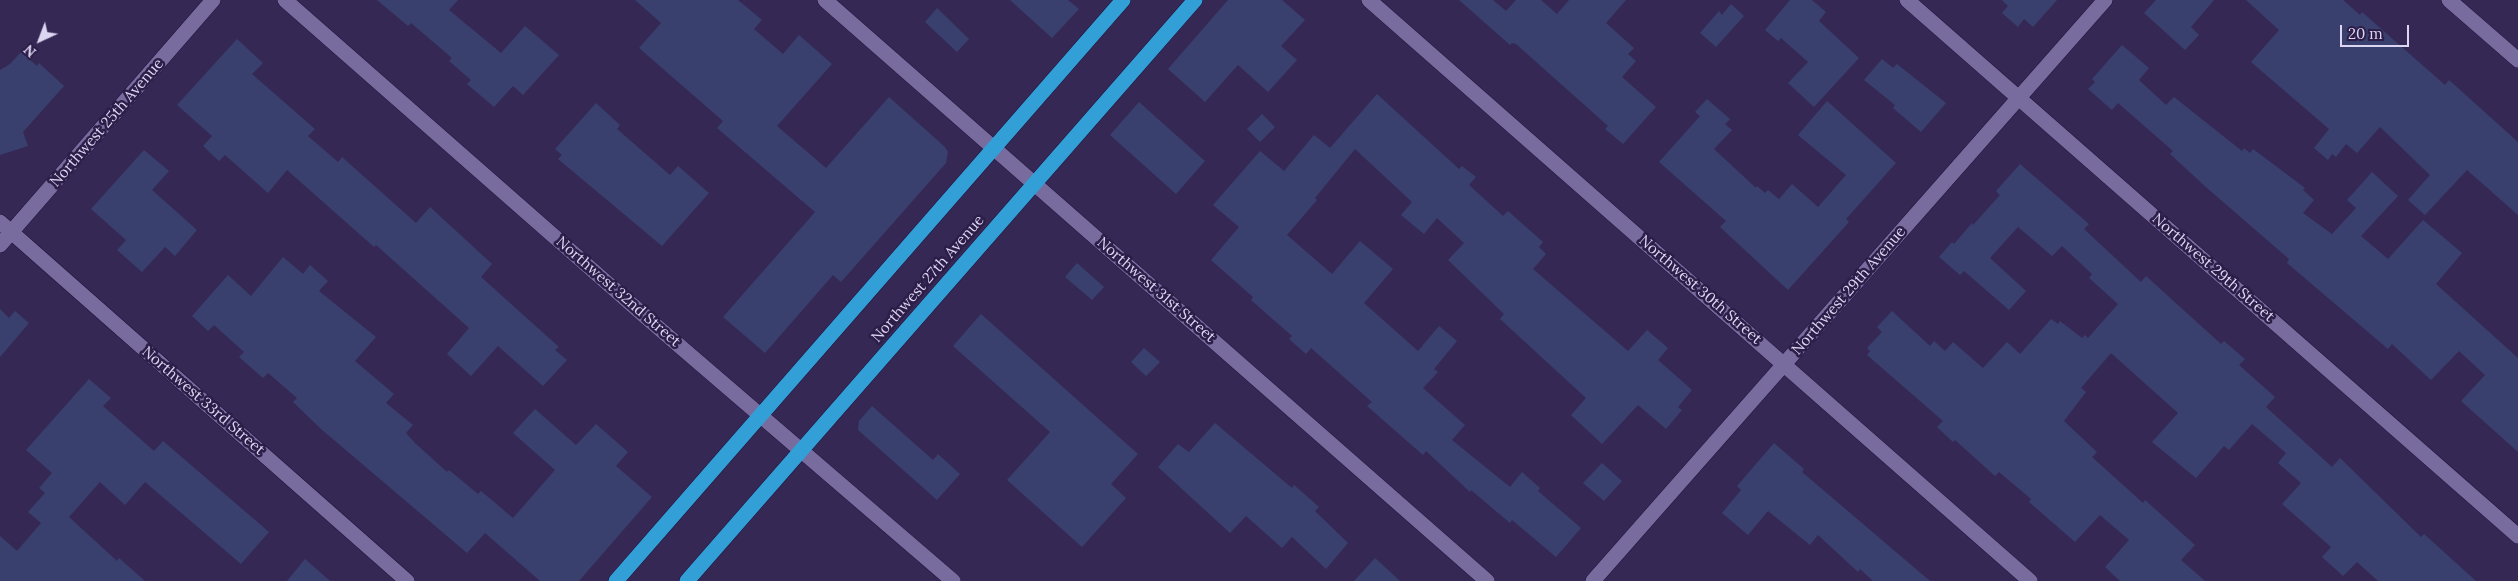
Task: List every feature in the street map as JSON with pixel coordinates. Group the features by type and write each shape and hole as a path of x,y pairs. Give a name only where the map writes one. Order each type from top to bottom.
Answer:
{"highway":[{"path":"616,581 1123,0"},
{"name":"Northwest 27th Avenue","path":"687,581 1195,0"}],"street":[{"name":"Northwest 25th Avenue","path":"0,245 6,227 213,0"},
{"name":"Northwest 32nd Street","path":"285,0 953,581"},
{"name":"Northwest 31st Street","path":"825,0 1487,581"},
{"name":"Northwest 30th Street","path":"1369,0 2030,581"},
{"name":"Northwest 29th Street","path":"1907,0 2518,536"},
{"name":"Northwest 29th Avenue","path":"1593,581 2105,0"},
{"path":"2449,0 2518,60"},
{"name":"Northwest 33rd Street","path":"6,227 407,581"}],"building":[{"path":"377,0 458,0 449,10 501,53 525,26 559,55 523,95 513,86 494,107 467,84 471,80 449,61 452,58 411,23 408,26"},
{"path":"635,0 738,0 762,20 754,29 783,54 799,35 832,64 777,126 826,168 889,97 945,147 948,152 946,163 841,282 833,275 765,353 723,317 815,212 717,128 723,121 639,48 661,23"},
{"path":"1010,0 1068,0 1079,9 1052,38"},
{"path":"1228,0 1282,0 1305,20 1281,46 1297,60 1268,92 1238,65 1205,102 1168,69"},
{"path":"1459,0 1493,0 1506,11 1516,0 1541,0 1557,14 1569,0 1626,0 1606,23 1634,48 1628,54 1636,61 1622,77 1656,107 1623,144 1605,129 1608,126 1516,44 1512,43 1510,45"},
{"path":"1790,0 1812,0 1826,12 1819,21 1859,58 1814,107 1788,83 1808,62 1781,38 1778,41 1765,30"},
{"path":"2002,0 2057,0 2033,27 2024,19 2018,27 2002,13 2008,6"},
{"path":"2156,0 2214,0 2191,27 2199,35 2185,50 2144,13"},
{"path":"2246,0 2343,0 2360,15 2362,12 2445,85 2449,80 2518,142 2518,215 2467,170 2425,215 2408,200 2430,175 2380,127 2357,153 2346,144 2336,157 2332,154 2328,160 2314,148 2329,129 2251,62 2279,30"},
{"path":"1731,4 1744,16 1716,47 1700,33 1719,11 1722,15"},
{"path":"937,8 969,39 957,52 925,22"},
{"path":"237,39 263,63 252,74 315,129 308,136 338,162 342,157 416,223 430,207 492,264 481,277 559,347 555,350 567,360 543,386 498,346 471,376 447,354 469,328 376,245 374,247 287,170 268,193 225,155 219,161 203,146 212,136 177,105"},
{"path":"2122,45 2149,68 2139,80 2166,105 2174,97 2242,151 2244,148 2250,153 2253,149 2305,188 2303,190 2314,200 2303,213 2332,234 2356,208 2347,200 2372,172 2398,196 2361,236 2388,259 2423,220 2462,253 2436,284 2518,358 2518,452 2461,401 2485,375 2459,351 2431,380 2392,344 2388,349 2287,263 2289,259 2207,188 2170,154 2173,151 2118,103 2112,110 2088,89 2095,82 2092,79"},
{"path":"21,52 37,66 39,63 64,86 23,132 28,146 0,155 0,70 10,64"},
{"path":"1882,59 1893,68 1897,64 1946,103 1921,132 1893,108 1895,105 1864,80"},
{"path":"1377,94 1459,169 1462,166 1476,177 1469,185 1503,216 1508,211 1543,242 1539,247 1546,254 1533,269 1628,351 1647,330 1668,348 1658,360 1692,390 1678,407 1682,410 1666,429 1638,405 1602,444 1571,415 1586,398 1500,319 1504,314 1448,260 1464,243 1437,218 1424,234 1401,215 1412,202 1355,149 1315,198 1317,200 1287,235 1332,274 1360,241 1393,269 1364,303 1418,351 1439,326 1457,341 1434,369 1438,372 1423,388 1465,425 1452,440 1510,487 1522,472 1540,488 1538,491 1581,528 1556,557 1512,520 1510,523 1471,490 1470,492 1426,451 1423,455 1367,406 1372,402 1311,348 1306,354 1289,339 1292,336 1251,300 1253,297 1211,260 1239,227 1213,205 1260,151 1284,171 1314,135 1330,148"},
{"path":"1707,99 1730,119 1725,124 1732,130 1714,149 1756,188 1757,186 1765,193 1768,190 1779,199 1792,184 1818,207 1846,175 1798,135 1827,101 1896,163 1846,219 1849,222 1788,290 1720,227 1726,221 1659,162 1700,116 1695,112"},
{"path":"1139,102 1205,161 1176,194 1110,135"},
{"path":"596,103 620,125 617,129 670,175 678,166 709,193 662,246 558,159 562,155 555,149"},
{"path":"1262,114 1275,127 1260,142 1247,129"},
{"path":"144,150 169,171 152,190 197,230 175,256 165,247 142,272 117,250 126,240 91,209"},
{"path":"2020,164 2089,224 2084,229 2141,282 2146,276 2221,344 2224,341 2245,359 2239,365 2275,397 2266,407 2332,467 2340,458 2421,537 2424,534 2476,581 2378,581 2357,562 2343,576 2322,557 2331,547 2282,504 2301,483 2278,463 2286,453 2252,424 2229,450 2224,446 2196,478 2152,442 2178,413 2111,353 2081,388 2086,392 2064,421 2097,452 2092,457 2143,503 2145,500 2195,545 2181,560 2205,581 2120,581 2105,567 2129,540 2100,515 2075,542 2029,502 2031,499 1999,472 1995,476 1955,440 1953,442 1937,427 1943,421 1867,355 1870,351 1867,348 1882,332 1877,327 1892,311 1930,346 1934,341 1945,351 1953,342 1983,368 2007,342 2020,354 2051,319 2058,324 2060,321 2082,338 2085,335 2088,338 2118,304 2089,278 2092,274 2062,246 2052,256 2018,227 1990,258 2026,291 2009,310 1964,271 1960,275 1939,257 1952,242 1954,244 1972,223 1973,225 2000,195 1996,191"},
{"path":"283,257 303,274 310,265 328,281 319,291 376,337 355,361 394,394 386,403 413,425 406,433 447,472 449,470 478,494 481,491 513,518 555,470 513,433 535,409 576,445 596,424 628,452 616,466 652,497 579,581 540,581 485,533 467,553 321,429 293,402 297,398 268,373 263,378 239,357 244,352 214,325 208,331 192,316 228,275 251,296"},
{"path":"1077,263 1104,287 1092,300 1065,277"},
{"path":"0,309 9,318 15,311 29,323 0,357"},
{"path":"981,314 1138,454 1111,484 1126,498 1082,547 1007,480 1050,432 953,346"},
{"path":"1144,348 1160,362 1146,376 1131,362"},
{"path":"89,379 111,398 103,406 154,451 163,441 269,532 241,564 145,482 125,505 100,482 69,517 117,561 119,558 145,581 0,581 0,536 17,551 41,523 28,512 45,493 39,488 52,473 26,450"},
{"path":"872,406 933,460 938,454 960,474 937,500 858,430 859,421"},
{"path":"1215,423 1292,488 1294,485 1319,507 1315,511 1348,543 1326,569 1292,537 1282,548 1246,516 1230,533 1158,467 1178,444 1189,452"},
{"path":"1774,443 1804,469 1802,472 1930,581 1873,581 1860,569 1858,572 1818,535 1810,545 1768,511 1748,535 1722,513 1741,490 1737,486"},
{"path":"1602,463 1622,481 1604,501 1583,483"},
{"path":"1375,558 1400,581 1354,581"},
{"path":"305,559 330,581 287,581"}]}
